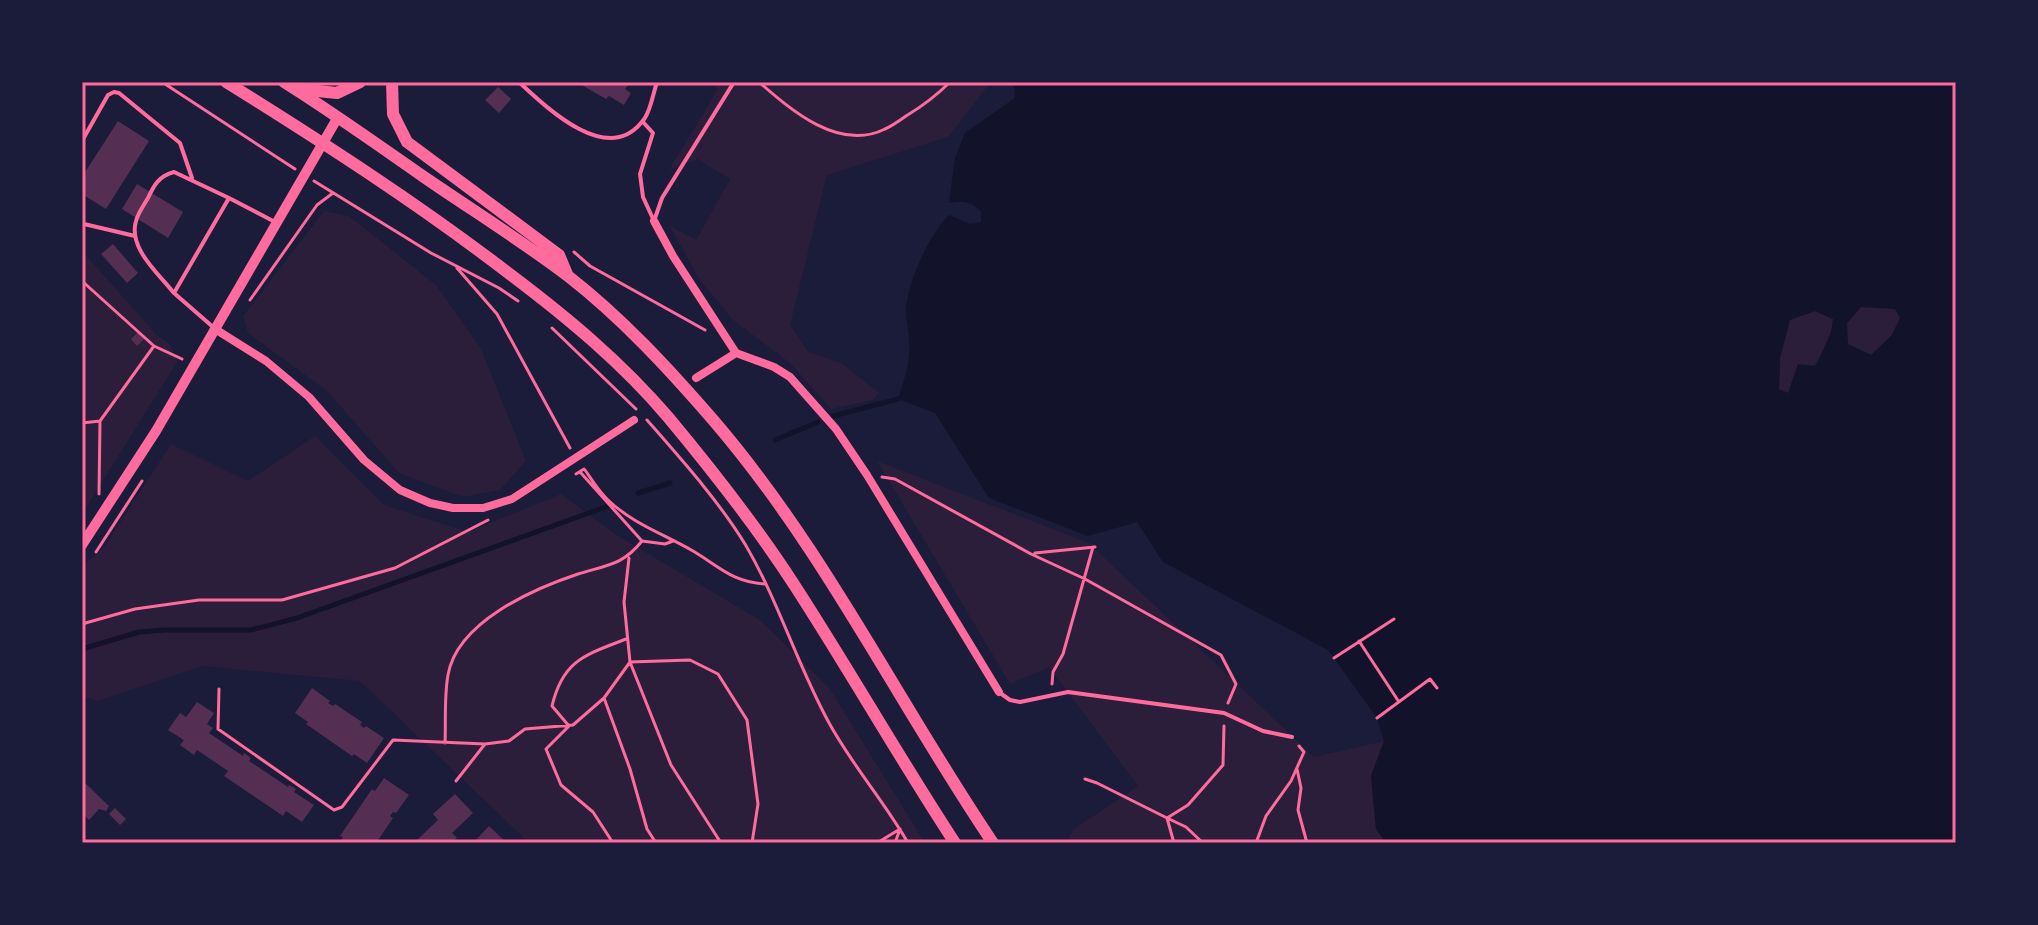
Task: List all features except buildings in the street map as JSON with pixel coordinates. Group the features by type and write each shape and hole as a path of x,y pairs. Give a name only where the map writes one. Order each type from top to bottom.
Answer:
{"highway":[{"path":"226,82 323,142 469,242 571,321 613,359 666,415 739,506 795,585 955,843"},
{"path":"290,85 337,93 360,82"},
{"path":"392,82 393,114 407,142 559,255 569,277"},
{"path":"290,85 569,277 665,366 716,423 840,598 993,843"}],"street":[{"path":"82,545 156,431 338,117"},
{"path":"654,221 736,353 774,367 790,377 836,429 999,692"},
{"path":"215,329 266,361 309,397 364,460 400,490 430,503 453,508 483,508 512,499 634,420"},
{"path":"696,378 736,353"}],"lane":[{"path":"519,82 554,112 598,139 626,137 643,122 657,82"},
{"path":"654,221 662,198 734,82"},
{"path":"82,141 108,95 119,93 180,143 192,178"},
{"path":"643,122 653,133 643,162 640,184 654,221"},
{"path":"215,329 174,293 138,249 135,222 155,183 164,174 174,172 192,178 275,222"},
{"path":"174,293 229,198"},
{"path":"82,222 135,236"},
{"path":"999,692 1010,700 1020,702 1068,692 1224,713 1263,731 1292,737"}],"path":[{"path":"162,82 303,175 524,305"},
{"path":"759,82 793,112 813,124 862,136 883,131 919,108 950,82"},
{"path":"590,266 707,331"},
{"path":"82,281 154,346 194,366"},
{"path":"547,323 648,422 687,466 744,543 832,730 908,843"},
{"path":"99,493 100,421 154,346"},
{"path":"82,423 100,421"},
{"path":"566,480 582,471 642,541 665,544 673,541"},
{"path":"867,475 895,479 1221,655 1236,684 1224,713 1223,765 1188,805 1167,818"},
{"path":"82,624 135,609 199,600 282,600 395,568 497,516"},
{"path":"642,541 629,558 624,602 630,662 671,765 721,843"},
{"path":"1031,554 1094,547 1063,654 1053,672"},
{"path":"445,743 448,673 466,637 496,611 547,584 629,558"},
{"path":"1334,658 1394,619"},
{"path":"569,726 552,706 557,685 568,667 587,654 628,639"},
{"path":"1359,641 1399,702"},
{"path":"630,662 690,660 718,674 747,720 758,804 752,843"},
{"path":"613,843 593,812 561,785 546,749 604,698 630,662"},
{"path":"1377,718 1430,679 1437,688"},
{"path":"219,689 218,729 334,810 342,807 393,740 485,744 509,741 525,729 569,726"},
{"path":"604,698 630,769 647,829 656,843"},
{"path":"1256,843 1266,816 1297,769 1304,752 1292,737"},
{"path":"456,781 485,744"},
{"path":"1297,769 1301,788 1298,810 1307,843"},
{"path":"1085,779 1186,827 1203,843"},
{"path":"1167,818 1174,843"},
{"path":"877,843 900,829"},
{"path":"895,843 900,829"}],"shaded area":[{"path":"710,82 991,82 948,137 827,175 790,325 808,352 843,364 879,393 873,400 831,409 790,363 733,320 700,280 669,225 696,240 730,179 698,159 669,170 718,89"},
{"path":"1014,82 1956,82 1956,843 1386,843 1376,829 1371,776 1384,741 1377,718 1328,650 1163,562 1137,522 1088,536 989,498 935,413 898,399 909,353 906,306 922,257 949,215 970,224 981,222 981,212 974,206 963,202 949,203 955,158 965,133 1015,98","holes":["1861,307 1895,309 1900,318 1892,335 1871,355 1848,344 1847,323","1815,311 1833,319 1831,332 1816,366 1798,364 1788,393 1779,389 1780,358 1790,320"]},
{"path":"324,211 349,216 436,285 481,349 526,461 500,490 463,497 399,473 327,391 248,333 243,316"},
{"path":"82,251 157,335 170,344 177,362 82,514"},
{"path":"1861,307 1895,308 1900,318 1892,335 1871,355 1847,344 1847,323"},
{"path":"1815,311 1834,319 1827,342 1818,360 1797,385 1788,393 1779,390 1780,357 1790,320"},
{"path":"315,436 384,505 468,532 561,494 618,536 760,620 830,689 925,843 529,843 360,681 202,666 97,701 82,696 82,566 102,550 171,444 248,481"},
{"path":"877,461 1097,546 1094,548 1314,757 1384,741 1371,776 1376,829 1386,843 1066,843 1074,829 1138,786 1049,667 1010,684"}],"waterway":[{"path":"833,416 898,399"},
{"path":"775,440 818,422"},
{"path":"638,493 670,483"},
{"path":"82,649 139,632 251,630 297,618 611,505"}]}
